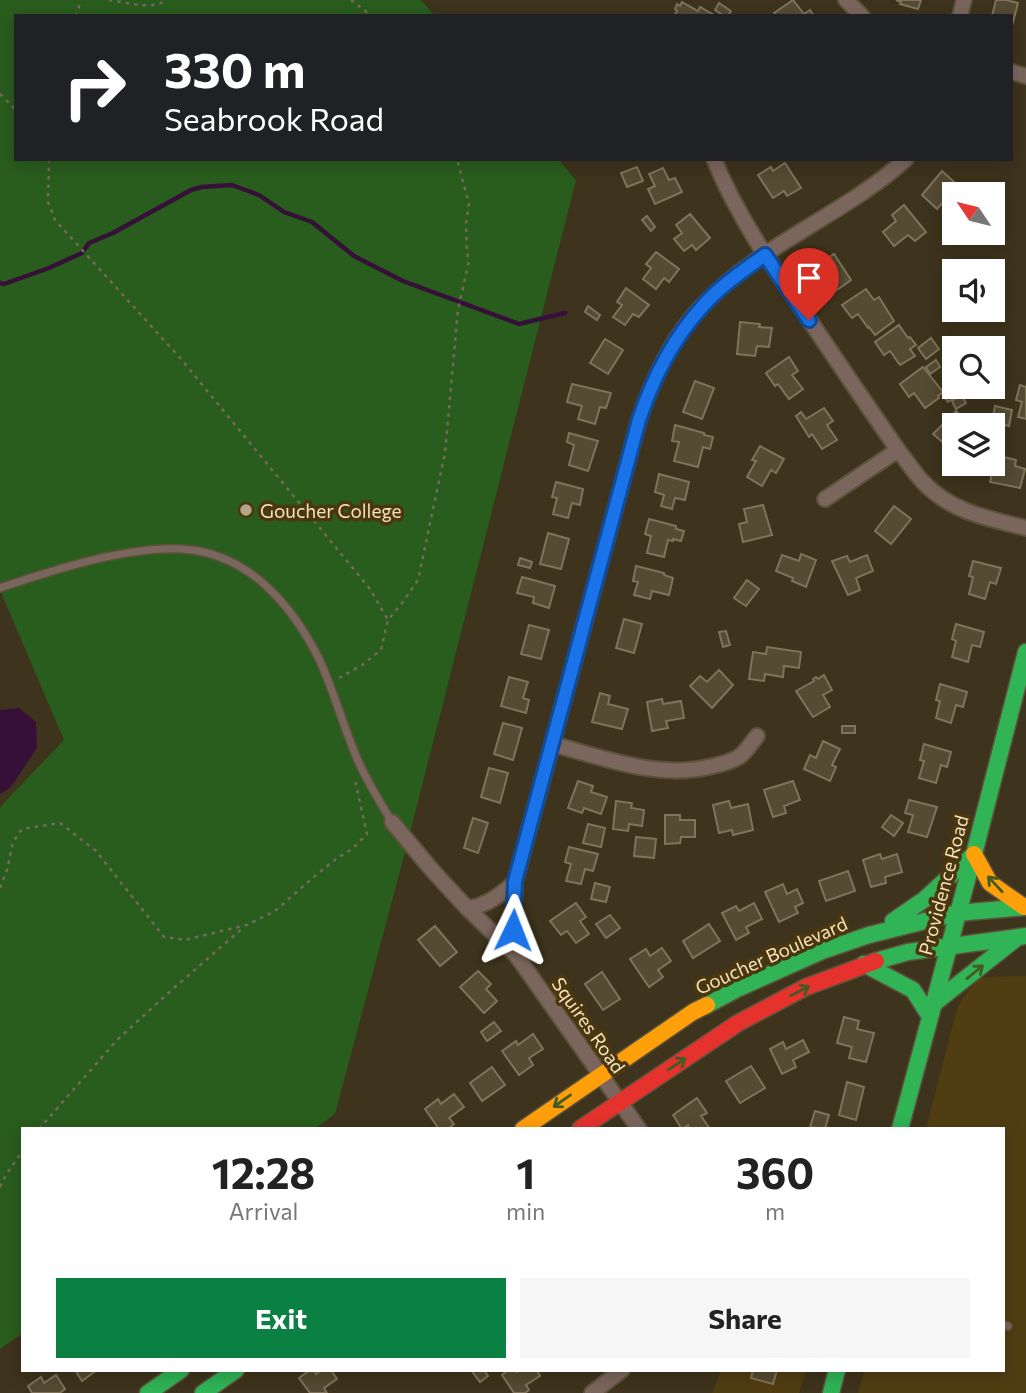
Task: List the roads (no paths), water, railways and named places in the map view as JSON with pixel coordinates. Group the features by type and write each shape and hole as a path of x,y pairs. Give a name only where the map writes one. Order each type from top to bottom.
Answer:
{"main road":[{"name":"Providence Road","path":"901,1127 1026,652"},
{"path":"869,935 911,911 944,885 974,854 990,883 1025,907"},
{"name":"Goucher Boulevard","path":"526,1127 693,1012 822,951 923,921 957,914 1025,907"},
{"path":"583,1127 738,1023 806,987 864,964 908,952 1022,937"},
{"path":"864,964 913,990 931,1010 1022,937"},
{"path":"148,1393 178,1372"},
{"path":"203,1393 233,1372"},
{"path":"831,1393 836,1372"}],"street":[{"path":"846,0 860,14"},
{"path":"715,161 741,215 765,255 922,481 948,503 963,511 1026,528"},
{"path":"516,955 513,930 515,881 639,420 657,374 684,328 703,305 728,282 765,255 875,186 904,161"},
{"path":"825,499 898,450"},
{"path":"552,744 634,766 662,771 684,771 721,764 741,756 757,736"},
{"name":"Squires Road","path":"392,822 467,908 516,955 638,1127"},
{"path":"467,908 488,902 503,893 515,881"},
{"path":"592,1393 619,1372"}],"lane":[{"path":"0,588 101,559 161,548 185,549 224,559 257,577 286,605 302,628 330,683 357,759 392,822"}],"waterway":[{"path":"0,283 4,284 49,268 82,253 89,243 113,233 191,190 232,185 259,195 284,212 312,222 354,256 403,281 519,324 565,313"}],"place":[{"name":"Goucher College","path":"246,510"}]}
